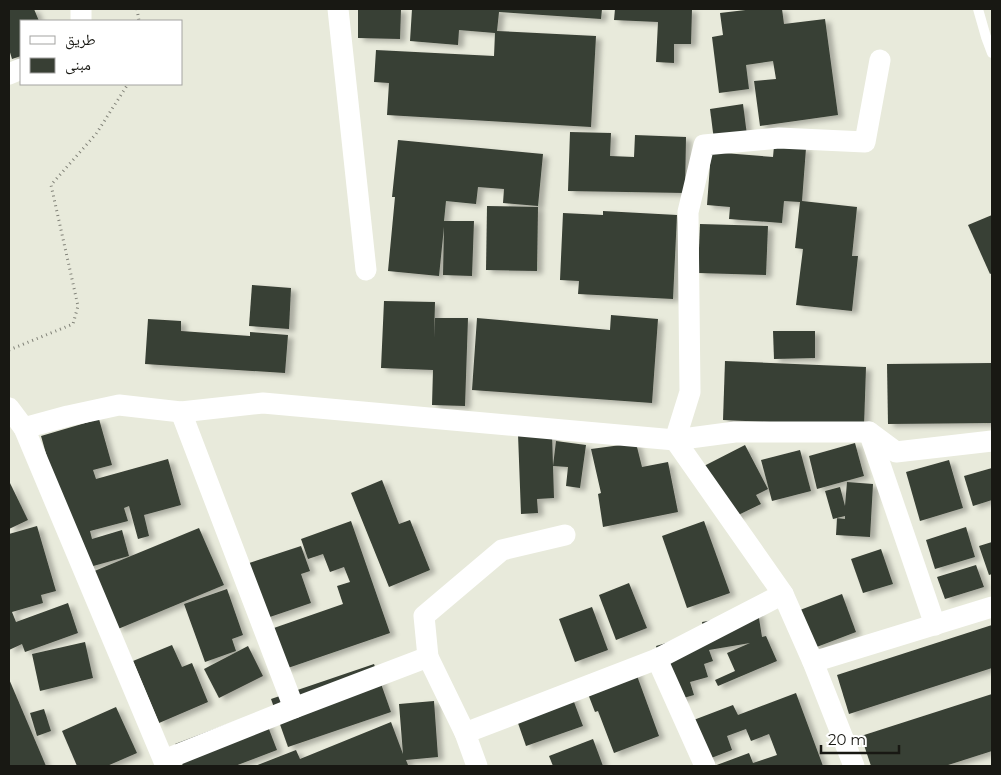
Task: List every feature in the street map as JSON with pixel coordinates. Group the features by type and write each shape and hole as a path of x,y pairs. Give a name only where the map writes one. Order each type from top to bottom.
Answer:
{"street":[{"path":"338,9 366,270"},
{"path":"676,440 690,392 688,212 704,145 779,138 865,142 880,60"},
{"path":"24,428 120,405 181,412 264,403 676,440 735,432 869,432 896,452 992,441"},
{"path":"9,408 24,428 165,763 294,708 428,657"},
{"path":"181,412 294,708"},
{"path":"869,432 935,625"},
{"path":"676,440 783,594 813,662 854,766"},
{"path":"476,766 465,733 428,657 424,616 502,550 565,535"},
{"path":"465,733 657,659 783,594"},
{"path":"813,662 992,607"},
{"path":"657,659 705,766"}],"lane":[{"path":"978,9 992,53"}],"path":[{"path":"9,350 73,324 78,306 51,185 96,134 127,85"}],"building":[{"path":"9,9 34,9 39,20 20,20 20,56 12,59 9,49"},
{"path":"358,9 401,9 400,39 358,38"},
{"path":"412,9 602,9 601,19 499,12 497,31 596,36 591,127 387,115 389,83 374,82 376,50 494,56 495,33 459,30 458,45 410,41"},
{"path":"615,9 692,9 691,44 674,44 674,63 656,62 658,22 614,20"},
{"path":"754,9 782,9 784,24 825,19 838,115 760,126 754,81 776,79 773,61 746,65 749,89 719,93 712,37 723,35 720,13"},
{"path":"743,104 747,135 714,140 710,109"},
{"path":"570,132 611,133 610,156 634,157 635,135 686,137 685,193 568,191"},
{"path":"398,140 543,154 538,206 503,203 504,189 478,187 476,204 446,201 444,221 474,221 472,276 443,275 444,227 439,276 388,271 395,197 392,197"},
{"path":"774,146 806,148 802,201 857,207 852,256 858,256 852,311 796,305 803,249 795,248 800,202 784,201 782,223 729,219 730,207 707,205 711,152 773,157"},
{"path":"487,206 538,207 537,271 486,270"},
{"path":"603,211 677,215 673,299 578,294 579,281 560,280 563,213 603,215"},
{"path":"992,215 992,273 990,274 968,225"},
{"path":"700,224 768,226 766,275 698,273"},
{"path":"252,285 291,288 289,329 249,326"},
{"path":"384,301 435,302 434,338 435,318 468,318 465,406 432,405 433,370 381,368"},
{"path":"611,315 658,319 652,403 472,390 477,318 610,330"},
{"path":"148,319 181,321 181,331 250,336 250,332 288,335 285,373 145,364"},
{"path":"773,331 815,331 815,358 774,359"},
{"path":"725,361 866,367 864,426 723,420"},
{"path":"992,363 992,423 888,424 887,364"},
{"path":"99,419 112,465 93,470 96,479 168,459 181,505 144,515 149,536 138,539 129,506 124,508 128,521 90,531 92,539 122,530 129,556 79,570 41,436"},
{"path":"518,434 552,434 554,498 537,499 538,513 521,514"},
{"path":"556,441 586,445 580,488 566,486 568,467 553,466"},
{"path":"636,443 642,467 668,462 678,512 603,527 598,494 601,493 591,449"},
{"path":"855,443 864,476 817,489 809,456"},
{"path":"745,445 768,489 756,495 761,504 732,518 704,466"},
{"path":"800,450 811,491 772,501 761,460"},
{"path":"949,460 963,508 920,521 906,472"},
{"path":"992,468 992,500 973,506 964,476"},
{"path":"382,480 399,524 410,520 430,570 389,587 351,493"},
{"path":"9,481 28,520 9,529"},
{"path":"847,482 873,484 870,537 836,535 837,518 833,519 825,491 840,487 845,506"},
{"path":"351,521 390,633 285,669 271,629 343,604 337,586 350,582 344,567 330,572 323,554 308,559 301,539"},
{"path":"704,521 730,593 687,608 662,536"},
{"path":"37,526 56,591 41,595 43,603 12,612 16,622 68,603 78,633 25,652 22,644 9,650 9,534"},
{"path":"966,527 975,557 935,569 926,540"},
{"path":"199,528 224,585 118,629 92,572"},
{"path":"992,542 992,574 989,575 979,546"},
{"path":"301,546 310,571 301,574 311,603 264,619 246,564"},
{"path":"881,549 893,584 863,593 851,559"},
{"path":"976,565 984,587 945,599 937,577"},
{"path":"629,583 647,628 616,640 599,595"},
{"path":"227,589 243,635 232,639 236,651 205,662 184,604"},
{"path":"842,594 856,632 814,648 800,610"},
{"path":"592,607 608,650 575,662 559,619"},
{"path":"758,612 762,637 766,636 777,661 718,686 715,680 735,671 727,653 750,643 709,650 713,661 704,664 708,677 690,682 694,695 673,701 656,646 690,636 706,644 702,622"},
{"path":"992,625 992,668 849,714 837,675"},
{"path":"85,642 93,678 40,691 32,654"},
{"path":"172,645 182,667 192,663 208,702 159,723 133,661"},
{"path":"248,646 263,676 219,698 204,669"},
{"path":"632,662 659,736 614,753 598,711 595,712 583,681"},
{"path":"374,664 391,712 288,747 271,699"},
{"path":"9,679 46,766 9,766"},
{"path":"568,686 583,726 526,746 512,706"},
{"path":"796,693 823,766 714,766 749,753 753,763 777,755 769,734 751,741 746,729 727,736 732,750 706,760 691,721 733,705 738,715"},
{"path":"992,694 992,751 945,766 871,766 861,736"},
{"path":"434,701 438,757 406,760 408,765 405,766 255,766 296,750 300,759 391,722 403,754 399,704"},
{"path":"116,707 137,753 107,766 77,766 62,731"},
{"path":"44,709 51,731 37,736 30,713"},
{"path":"262,711 277,750 235,766 183,766 175,744"},
{"path":"593,739 603,766 553,766 549,756"}]}
